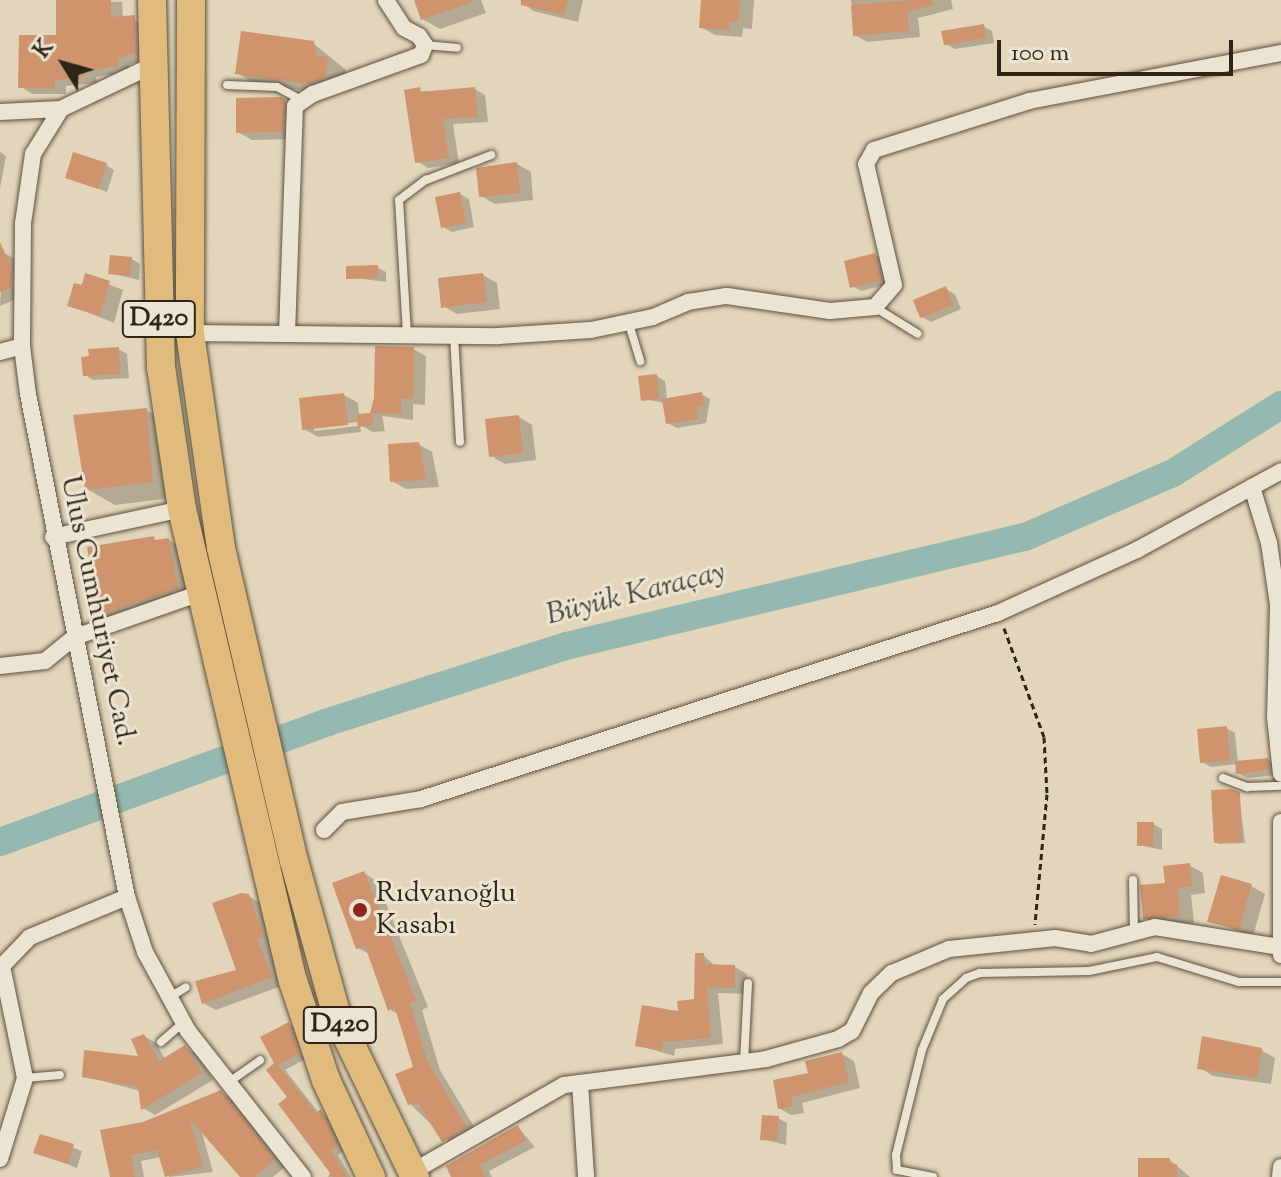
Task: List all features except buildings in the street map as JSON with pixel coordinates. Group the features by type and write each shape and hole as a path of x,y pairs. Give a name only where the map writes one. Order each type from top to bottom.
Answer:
{"highway":[{"name":"D420","path":"152,0 151,66 161,367 182,509 207,634 265,875 326,1080 371,1177"},
{"path":"190,333 191,0"},
{"name":"D420","path":"190,333 202,441 235,613 294,861 337,1016 414,1174"}],"street":[{"path":"287,334 289,189 295,106 300,99 412,61 425,45 392,15 386,0"},
{"path":"190,333 454,335 629,324 708,297 830,311 875,307 894,285 866,164 874,150 1029,101 1281,53"},
{"path":"0,112 61,109 151,66"},
{"name":"Ulus Cumhuriyet Cad.","path":"61,109 33,154 23,223 22,346 53,537 127,897 166,999 303,1177"},
{"path":"0,352 22,346"},
{"path":"324,830 342,812 421,799 998,613 1137,550 1281,471"},
{"path":"1252,487 1269,543 1278,605 1275,717 1281,774"},
{"path":"53,537 182,509"},
{"path":"0,666 45,661 75,637 198,594"},
{"path":"1281,822 1281,955"},
{"path":"0,1159 25,1078 2,966 30,937 127,897"},
{"path":"414,1174 548,1091 580,1083 788,1055 852,1031 871,993 903,967 949,949 1033,940 1091,944 1134,930 1167,928 1280,947"},
{"path":"580,1083 586,1177"},
{"path":"1280,1177 1281,1167"}],"lane":[{"path":"425,45 457,48"},
{"path":"227,85 277,87 300,99"},
{"path":"407,334 399,200 426,180 491,155"},
{"path":"875,307 918,334"},
{"path":"629,324 640,361"},
{"path":"454,335 460,442"},
{"path":"1223,778 1247,787 1281,786"},
{"path":"1133,880 1134,930"},
{"path":"933,1177 897,1170 898,1142 922,1050 943,999 966,978 980,973 1089,971 1157,957 1239,982 1281,982"},
{"path":"744,1062 748,983"},
{"path":"166,999 186,987"},
{"path":"161,1042 183,1023"},
{"path":"229,1082 260,1060"},
{"path":"25,1078 60,1075"}],"path":[{"path":"998,613 1044,737 1047,794 1033,940"}],"waterway":[{"name":"Büyük Karaçay","path":"0,842 328,722 566,646 1025,537 1173,473 1281,405"}],"place":[{"name":"Rıdvanoğlu Kasabı","path":"360,910"}]}
